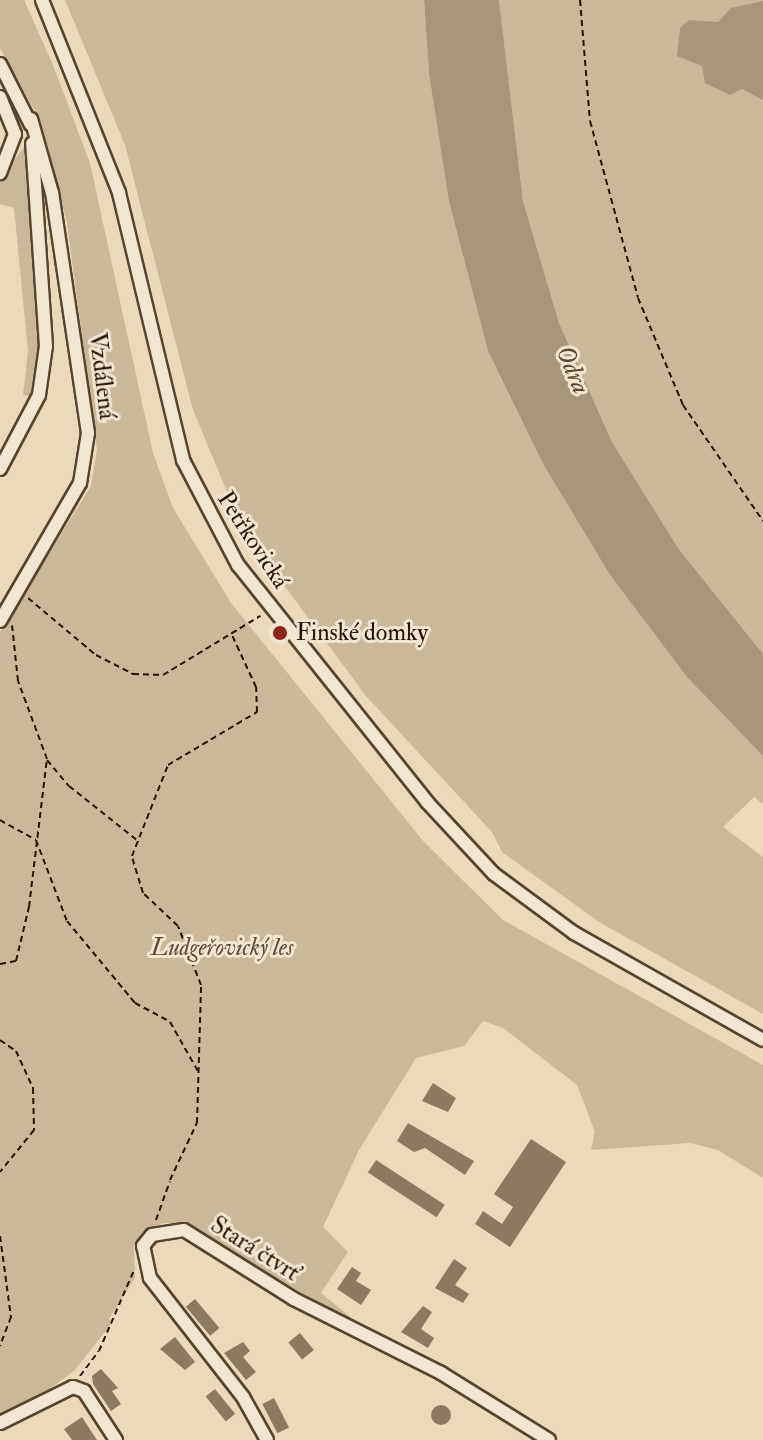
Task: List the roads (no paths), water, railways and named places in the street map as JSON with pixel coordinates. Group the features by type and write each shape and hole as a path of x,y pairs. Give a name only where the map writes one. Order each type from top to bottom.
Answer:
{"street":[{"name":"Petřkovická","path":"42,0 119,193 186,470 225,545 271,608 447,826 494,874 565,928 763,1040"},
{"path":"0,64 31,119 46,346 39,395 0,469"},
{"path":"0,97 15,134 0,173"},
{"name":"Vzdálená","path":"0,621 80,483 88,433 52,193 31,119"},
{"name":"Stará čtvrť","path":"267,1440 243,1397 150,1278 143,1250 152,1235 184,1230 294,1299 441,1373 549,1440"},
{"path":"0,1423 73,1387 84,1391 116,1440"}],"water":[{"name":"Odra","path":"424,0 499,0 523,201 559,323 612,442 678,548 763,654 763,756 687,677 610,575 543,464 488,351 449,202 429,74"},
{"path":"763,1 763,100 742,89 730,95 705,83 702,66 677,56 680,28 689,20 718,22 731,8"}],"place":[{"name":"Finské domky","path":"280,633"}],"park label":[{"name":"Ludgeřovický les","path":"222,948"}]}
